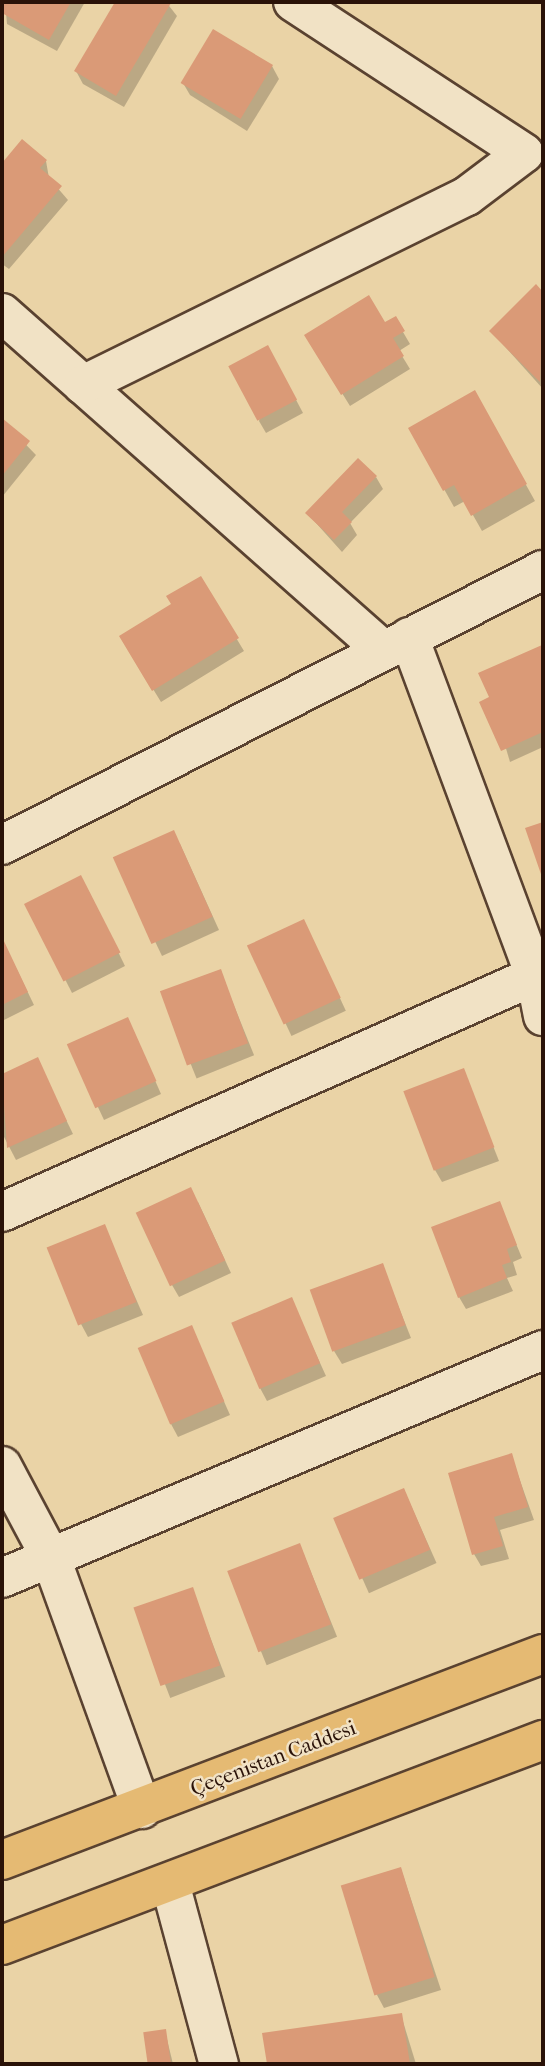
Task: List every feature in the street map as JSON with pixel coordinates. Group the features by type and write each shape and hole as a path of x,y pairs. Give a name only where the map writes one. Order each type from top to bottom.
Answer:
{"main road":[{"name":"Çeçenistan Caddesi","path":"2,1860 142,1809 543,1654"},
{"path":"2,1945 543,1740"}],"street":[{"path":"83,385 467,196 524,153 293,2"},
{"path":"2,313 83,385 396,643 539,974 543,1016"},
{"path":"2,845 543,570"},
{"path":"2,1212 539,974"},
{"path":"2,1578 543,1350"},
{"path":"2,1466 51,1558 142,1809"},
{"path":"170,1883 219,2064"}],"building":[{"path":"3,2 71,2 49,40 2,13"},
{"path":"115,2 171,3 116,96 74,71"},
{"path":"213,29 273,65 241,119 181,83"},
{"path":"22,139 47,160 40,168 62,186 2,257 2,163"},
{"path":"536,284 543,292 540,382 489,331"},
{"path":"369,295 385,322 396,316 405,331 393,338 404,356 341,395 304,335"},
{"path":"268,345 297,400 257,421 228,366"},
{"path":"475,390 527,484 471,516 454,485 443,491 408,428"},
{"path":"2,418 30,441 2,476"},
{"path":"358,458 377,476 342,512 352,522 334,540 305,513"},
{"path":"201,576 239,638 152,691 119,636 171,604 166,596"},
{"path":"542,645 543,732 501,751 479,702 489,697 478,673"},
{"path":"543,822 543,880 525,828"},
{"path":"174,830 213,917 151,944 113,857"},
{"path":"81,875 120,953 63,982 24,904"},
{"path":"304,919 341,998 284,1024 247,946"},
{"path":"2,937 28,992 2,1005"},
{"path":"221,969 248,1043 187,1065 160,991"},
{"path":"128,1017 156,1081 95,1108 67,1044"},
{"path":"38,1057 67,1121 7,1148 2,1074"},
{"path":"464,1068 494,1147 434,1171 403,1091"},
{"path":"191,1187 225,1260 170,1286 136,1213"},
{"path":"500,1201 517,1245 507,1249 511,1262 502,1265 507,1278 458,1298 431,1227"},
{"path":"105,1224 136,1302 78,1325 47,1248"},
{"path":"383,1263 406,1325 332,1352 310,1290"},
{"path":"292,1297 320,1363 259,1389 231,1323"},
{"path":"192,1325 224,1401 170,1424 138,1348"},
{"path":"512,1453 528,1507 494,1517 503,1546 472,1555 448,1473"},
{"path":"404,1488 430,1550 359,1580 333,1518"},
{"path":"300,1543 331,1624 258,1652 227,1571"},
{"path":"193,1587 220,1665 160,1686 133,1608"},
{"path":"401,1867 435,1977 374,1995 341,1885"},
{"path":"402,2013 410,2064 267,2064 262,2033"},
{"path":"166,2029 171,2064 148,2064 143,2032"}]}
